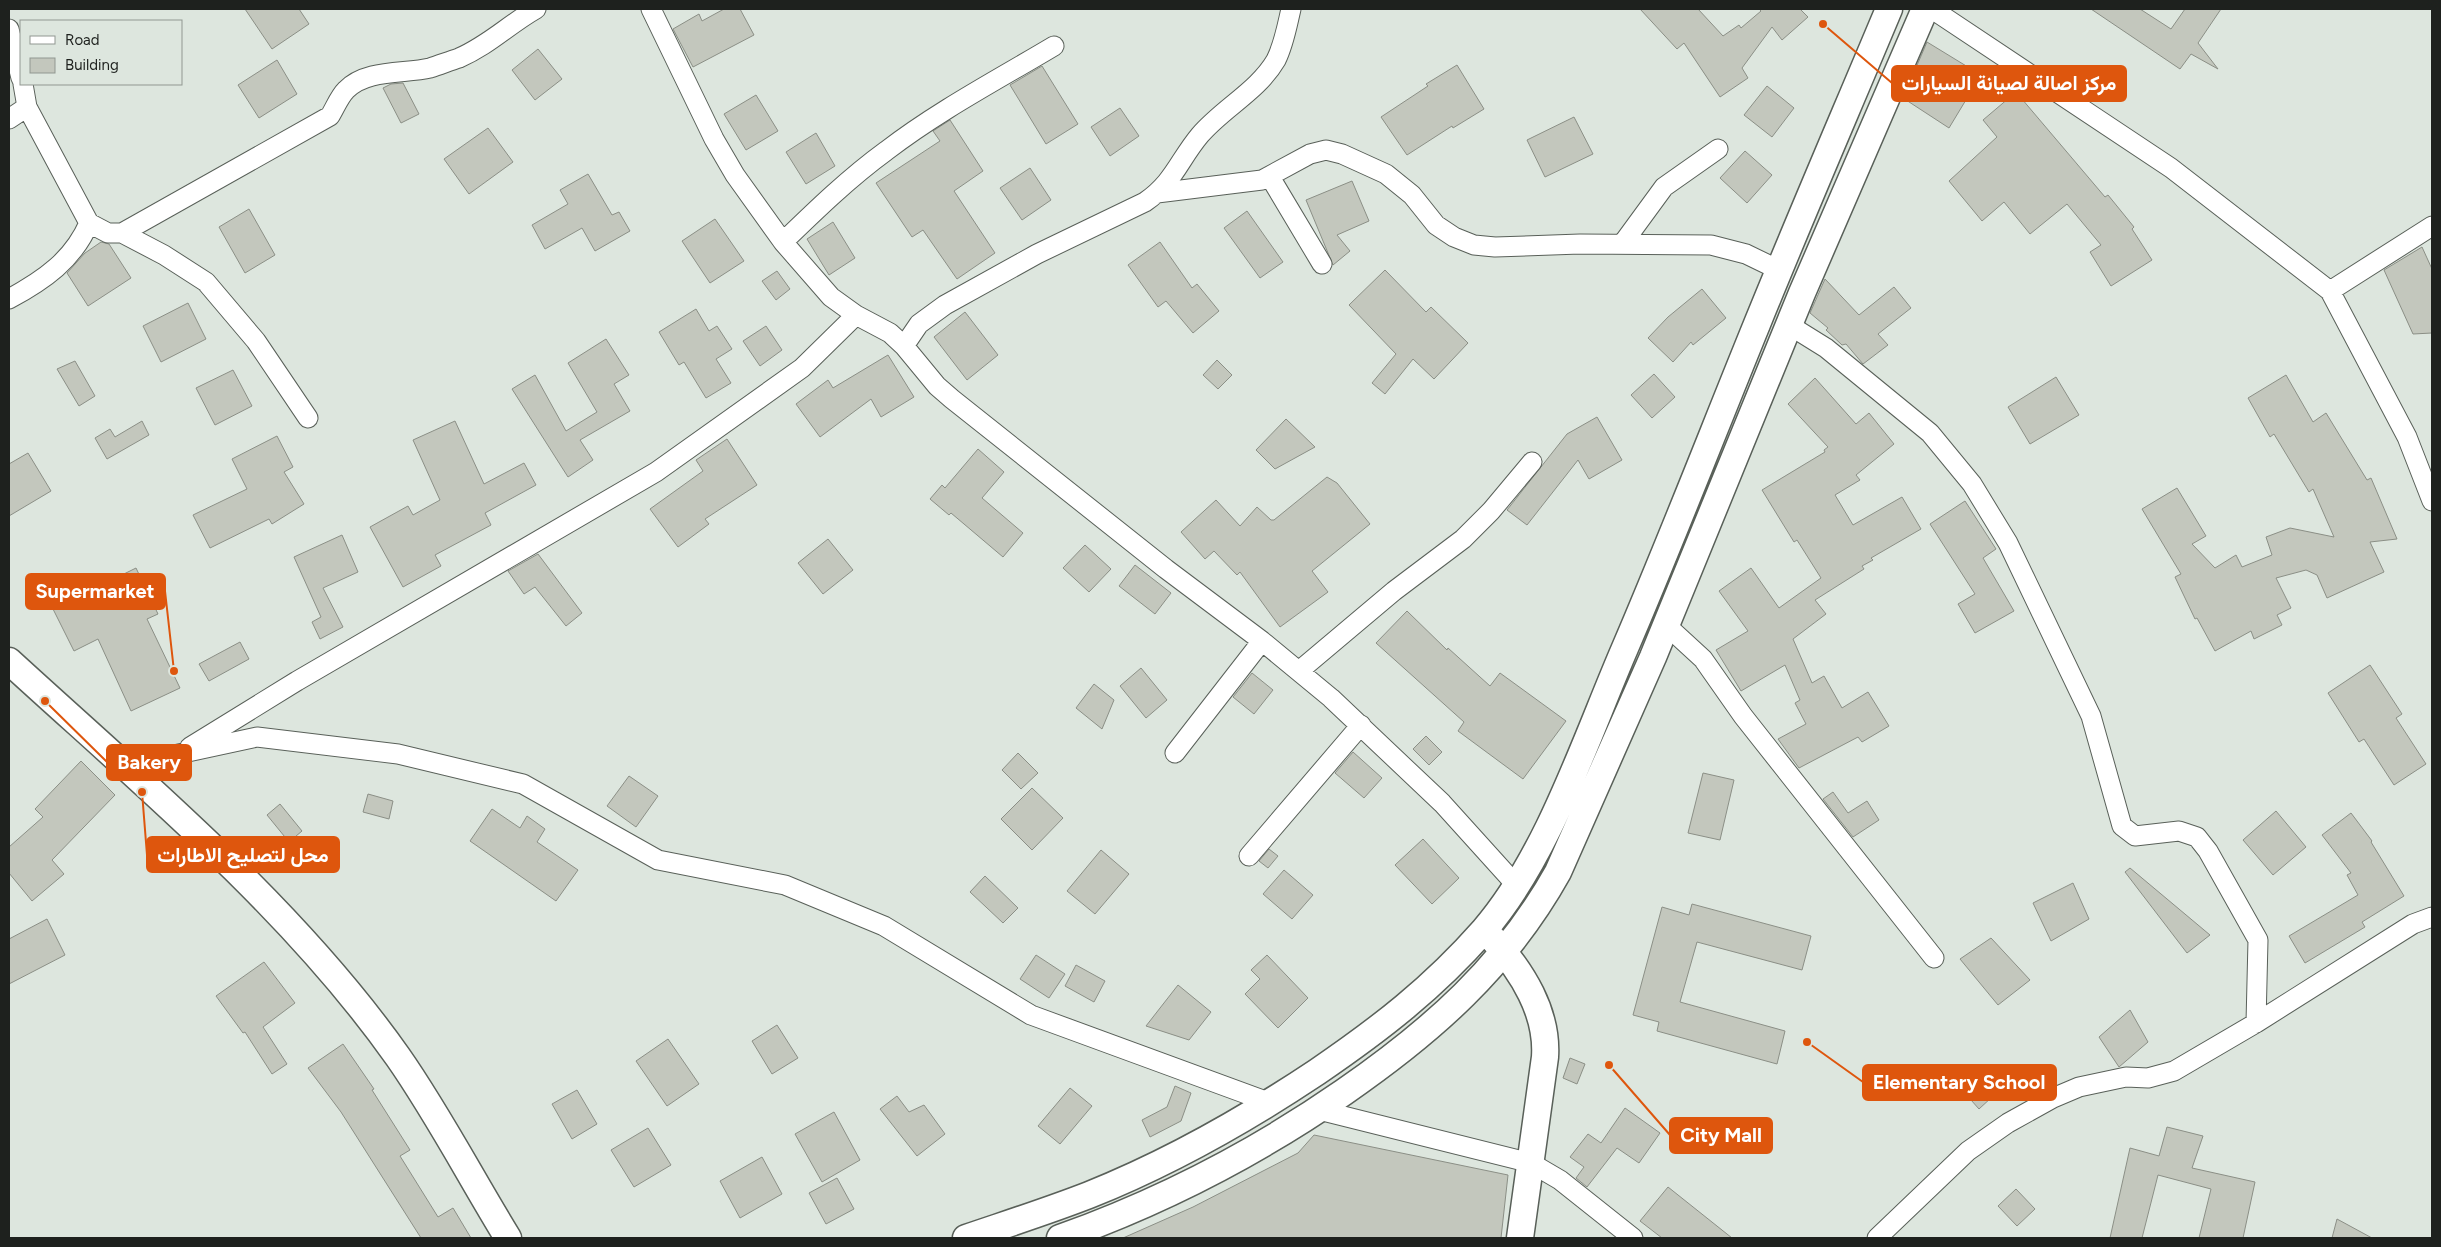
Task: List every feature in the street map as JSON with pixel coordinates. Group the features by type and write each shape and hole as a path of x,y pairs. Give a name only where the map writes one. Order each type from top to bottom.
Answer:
{"main road":[{"path":"966,1238 1088,1196 1163,1162 1237,1124 1271,1103 1401,1012 1436,980 1485,929 1517,886 1574,770 1652,588 1779,270 1889,9"},
{"path":"1060,1238 1178,1190 1251,1152 1319,1110 1422,1036 1456,1004 1504,950 1542,901 1558,872 1666,625 1789,326 1925,9"},
{"path":"9,661 230,866 330,971 398,1057 508,1238"},
{"path":"1532,857 1558,872"},
{"path":"1485,929 1504,950 1520,973 1535,1001 1545,1030 1545,1057 1520,1238"}],"street":[{"path":"122,233 330,116 346,90 362,80 379,75 430,68 458,58 485,46 518,19 536,9"},
{"path":"651,9 714,139 735,175 783,242 831,297 856,315 882,328 904,346 924,372 952,399 1166,569 1299,671 1361,725 1442,803 1517,886"},
{"path":"904,346 920,324 938,310 1037,254 1145,202 1157,194 1170,181 1200,135 1266,74 1283,43 1291,9"},
{"path":"1932,9 2171,168 2330,291 2407,437 2432,501"},
{"path":"9,29 20,74"},
{"path":"783,242 827,199 887,150 952,106 1054,46"},
{"path":"22,85 28,107 89,223 108,233 122,233 164,255 206,282 256,341 308,418"},
{"path":"9,119 28,107"},
{"path":"1623,243 1664,187 1718,149"},
{"path":"1157,194 1253,182 1270,177 1318,151 1334,151 1386,174 1412,195 1436,225 1454,237 1474,245 1495,247 1623,243 1720,246 1746,254 1779,270"},
{"path":"1270,177 1322,264"},
{"path":"9,299 48,276 81,242 89,223"},
{"path":"2330,291 2432,226"},
{"path":"176,755 297,681 656,472 802,368 856,315"},
{"path":"1789,326 1826,348 1930,433 1972,484 2008,543 2092,716 2122,826 2135,836 2179,832 2197,837 2208,851 2258,940 2256,1023"},
{"path":"1299,671 1394,591 1463,539 1484,518 1532,462"},
{"path":"1666,625 1703,659 1743,716 1934,958"},
{"path":"1175,753 1262,641"},
{"path":"1248,856 1361,725"},
{"path":"124,766 257,738 398,754 523,784 658,860 785,886 884,926 1031,1015 1271,1103"},
{"path":"1877,1238 1968,1151 2008,1123 2053,1098 2079,1087 2126,1077 2148,1078 2174,1071 2256,1023 2413,924 2432,917"},
{"path":"1319,1110 1530,1163 1560,1180 1634,1238"}],"building":[{"path":"245,9 299,9 309,24 272,49"},
{"path":"724,9 740,9 754,35 693,67 673,29 699,14 702,21"},
{"path":"1640,9 1698,9 1723,36 1739,25 1741,28 1761,11 1759,9 1800,9 1808,17 1782,40 1772,27 1742,68 1748,78 1720,97 1684,43 1677,49"},
{"path":"2091,9 2140,9 2171,29 2185,9 2221,9 2198,43 2218,69 2191,54 2180,69"},
{"path":"1927,42 1981,75 1949,128 1903,98"},
{"path":"538,49 562,79 535,100 512,70"},
{"path":"277,60 297,94 259,118 238,85"},
{"path":"1457,65 1484,109 1453,128 1452,126 1407,155 1381,117 1428,86 1426,84"},
{"path":"1042,66 1078,124 1046,144 1010,85"},
{"path":"403,83 419,114 401,123 383,88 391,84"},
{"path":"1767,86 1794,108 1772,137 1744,115"},
{"path":"2016,92 2105,197 2108,195 2134,227 2132,229 2152,260 2111,286 2090,252 2101,245 2067,204 2030,234 2004,202 1982,221 1949,181 1997,137 1983,120"},
{"path":"756,95 778,131 746,150 724,114"},
{"path":"1120,108 1139,136 1110,156 1091,127"},
{"path":"1574,117 1593,154 1545,177 1527,140"},
{"path":"950,120 983,171 954,191 995,253 957,279 923,230 912,237 876,183 940,141 933,131"},
{"path":"488,128 513,162 469,194 444,159"},
{"path":"816,133 835,166 806,184 786,152"},
{"path":"1745,151 1772,175 1747,203 1720,178"},
{"path":"1030,168 1051,200 1022,220 1000,188"},
{"path":"588,174 612,215 619,212 630,231 595,251 582,228 545,249 532,225 568,204 560,190"},
{"path":"1352,181 1369,221 1337,235 1350,251 1333,265 1306,200"},
{"path":"249,209 275,255 245,273 219,227"},
{"path":"1247,211 1283,262 1260,278 1224,228"},
{"path":"715,219 744,261 710,283 682,241"},
{"path":"833,222 855,258 829,275 807,239"},
{"path":"101,242 109,244 131,278 88,306 67,273 85,253"},
{"path":"1160,242 1192,288 1197,284 1219,311 1193,333 1166,301 1158,307 1128,265"},
{"path":"2422,247 2432,269 2432,333 2413,334 2384,270"},
{"path":"1385,270 1426,312 1431,307 1468,343 1434,379 1413,359 1385,394 1372,383 1396,354 1349,305"},
{"path":"777,271 790,289 776,300 762,281"},
{"path":"1825,279 1859,315 1894,287 1911,308 1878,334 1888,345 1863,364 1846,344 1842,345 1826,330 1828,328 1810,313"},
{"path":"1702,289 1726,318 1693,345 1691,342 1673,362 1648,338 1668,317"},
{"path":"188,303 206,339 161,362 143,326"},
{"path":"696,309 709,331 717,326 732,349 716,359 731,383 706,398 684,362 679,365 659,332"},
{"path":"965,312 998,355 967,380 934,337"},
{"path":"766,326 782,350 760,366 743,341"},
{"path":"606,339 629,375 614,384 630,411 580,440 593,460 568,477 512,389 535,375 566,431 597,412 568,363"},
{"path":"888,355 914,397 881,417 871,399 820,437 796,404 828,380 833,388"},
{"path":"1217,360 1232,375 1218,389 1203,375"},
{"path":"75,361 95,396 79,406 57,369"},
{"path":"233,370 252,406 215,425 196,388"},
{"path":"1654,374 1675,397 1652,418 1631,395"},
{"path":"2286,375 2313,422 2326,413 2367,480 2371,478 2397,539 2370,542 2384,572 2327,598 2317,575 2306,570 2276,578 2291,608 2277,615 2282,625 2254,639 2251,631 2215,651 2197,618 2195,619 2175,577 2181,574 2142,509 2177,488 2206,536 2192,544 2215,568 2236,555 2242,567 2272,555 2266,537 2290,528 2334,537 2313,489 2309,492 2274,434 2270,437 2248,398"},
{"path":"2056,377 2079,415 2030,444 2008,407"},
{"path":"1815,378 1856,424 1869,413 1894,444 1856,475 1860,480 1835,495 1853,525 1902,497 1921,529 1871,558 1873,560 1862,566 1864,569 1815,600 1826,614 1793,639 1812,683 1824,676 1842,708 1868,692 1889,726 1862,742 1858,737 1799,768 1778,739 1806,724 1795,703 1800,700 1785,665 1741,691 1716,650 1748,631 1719,591 1751,568 1779,608 1821,578 1797,540 1794,542 1762,490 1825,452 1824,450 1828,447 1788,404"},
{"path":"1597,417 1622,460 1589,479 1578,460 1527,525 1507,510 1567,434"},
{"path":"1286,419 1315,447 1275,469 1256,450"},
{"path":"142,421 149,435 107,459 95,438 110,429 115,437"},
{"path":"455,421 484,484 524,463 536,485 485,513 491,525 435,555 441,566 403,587 370,527 408,506 413,515 440,500 413,440"},
{"path":"277,436 293,467 284,472 304,504 272,524 269,519 210,548 193,515 247,489 232,459"},
{"path":"727,439 757,485 705,519 709,524 678,547 650,509 703,471 696,460"},
{"path":"978,449 1004,472 982,498 1023,533 1003,557 951,513 949,515 930,499 942,485 945,488"},
{"path":"28,453 51,491 9,516 9,464"},
{"path":"1327,477 1337,483 1370,524 1312,571 1328,592 1280,627 1240,572 1237,575 1214,551 1205,559 1181,532 1216,500 1240,526 1257,507 1271,520 1274,520"},
{"path":"1965,501 1996,549 1983,558 2014,611 1975,633 1958,604 1975,594 1930,524"},
{"path":"342,535 358,572 323,588 343,627 320,639 312,622 321,617 294,557"},
{"path":"828,539 853,570 823,594 798,563"},
{"path":"1085,545 1111,569 1089,592 1063,568"},
{"path":"538,554 582,613 566,626 535,587 524,594 508,571"},
{"path":"1135,565 1171,593 1155,614 1119,586"},
{"path":"136,568 158,614 147,619 180,688 131,711 98,639 74,651 53,609"},
{"path":"1407,611 1447,650 1448,648 1490,686 1500,673 1566,721 1523,779 1458,731 1464,722 1376,643"},
{"path":"240,642 249,659 209,681 199,664"},
{"path":"2370,665 2402,714 2396,718 2426,764 2394,785 2364,739 2359,742 2328,693"},
{"path":"1141,668 1167,700 1146,718 1120,686"},
{"path":"1252,673 1273,690 1254,714 1233,697"},
{"path":"1094,684 1114,700 1102,729 1076,708"},
{"path":"1426,736 1442,752 1429,765 1413,749"},
{"path":"1353,752 1382,778 1364,798 1335,773"},
{"path":"1018,753 1038,773 1021,789 1002,770"},
{"path":"81,761 115,795 52,860 64,874 32,901 9,873 9,847 43,817 35,809"},
{"path":"1703,773 1734,780 1720,840 1688,833"},
{"path":"629,776 658,796 636,827 607,806"},
{"path":"1032,788 1063,818 1032,850 1001,819"},
{"path":"1833,792 1848,813 1867,801 1879,820 1853,837 1823,799"},
{"path":"368,794 393,801 389,819 363,812"},
{"path":"280,804 302,831 289,842 267,815"},
{"path":"492,809 520,828 527,816 545,829 537,842 578,870 556,901 470,841"},
{"path":"2276,811 2306,847 2273,875 2243,840"},
{"path":"2351,813 2372,841 2404,896 2362,922 2365,927 2305,963 2289,936 2358,895 2347,875 2351,873 2322,835"},
{"path":"1423,839 1459,878 1432,904 1395,865"},
{"path":"1269,849 1278,856 1268,868 1259,861"},
{"path":"1101,850 1129,874 1095,914 1067,891"},
{"path":"2130,868 2210,935 2187,953 2125,872"},
{"path":"1284,870 1313,895 1292,919 1263,894"},
{"path":"985,876 1018,908 1003,923 970,892"},
{"path":"2073,883 2089,919 2051,941 2033,903"},
{"path":"1692,904 1811,936 1802,970 1697,942 1680,1002 1785,1031 1777,1064 1657,1031 1659,1022 1633,1015 1662,907 1689,915"},
{"path":"47,919 65,955 9,984 9,939"},
{"path":"1991,938 2030,980 1998,1005 1960,959"},
{"path":"1036,955 1065,974 1049,998 1020,979"},
{"path":"1267,955 1308,998 1278,1028 1245,994 1260,979 1251,970"},
{"path":"264,962 295,1003 263,1027 287,1064 272,1074 245,1032 243,1033 216,996"},
{"path":"1076,965 1105,981 1094,1002 1065,986"},
{"path":"1178,985 1211,1012 1189,1040 1146,1026"},
{"path":"2130,1010 2148,1042 2119,1067 2099,1037"},
{"path":"777,1025 798,1058 772,1074 752,1041"},
{"path":"668,1039 699,1084 667,1106 636,1061"},
{"path":"343,1044 374,1089 372,1090 410,1150 400,1156 438,1217 453,1208 471,1238 421,1238 341,1112 308,1068"},
{"path":"1570,1058 1585,1064 1577,1084 1563,1078"},
{"path":"1989,1067 2005,1085 1979,1109 1963,1091"},
{"path":"1175,1086 1191,1093 1181,1121 1150,1137 1142,1120 1167,1107"},
{"path":"1070,1088 1092,1106 1060,1144 1038,1126"},
{"path":"577,1090 597,1124 572,1139 552,1104"},
{"path":"897,1096 909,1112 924,1105 945,1134 917,1156 880,1109"},
{"path":"1625,1108 1660,1133 1639,1163 1617,1148 1587,1187 1576,1178 1584,1167 1570,1157 1588,1134 1601,1143"},
{"path":"834,1112 860,1160 822,1182 795,1134"},
{"path":"2167,1127 2203,1136 2192,1168 2255,1182 2243,1238 2199,1238 2211,1189 2158,1175 2142,1238 2110,1238 2130,1148 2159,1156"},
{"path":"648,1128 671,1165 634,1187 611,1150"},
{"path":"1314,1135 1508,1175 1501,1238 1123,1238 1193,1207 1298,1153"},
{"path":"762,1157 782,1194 740,1218 720,1181"},
{"path":"837,1178 854,1209 826,1224 809,1193"},
{"path":"1668,1187 1732,1238 1662,1238 1640,1221"},
{"path":"2016,1189 2035,1209 2017,1226 1998,1206"},
{"path":"2337,1219 2372,1238 2332,1238"}],"place":[{"name":"مركز اصالة لصيانة السيارات","path":"1823,24"},
{"name":"Supermarket","path":"174,671"},
{"name":"Bakery","path":"45,701"},
{"name":"محل لتصليح الاطارات","path":"142,792"},
{"name":"Elementary School","path":"1807,1042"},
{"name":"City Mall","path":"1609,1065"}]}
